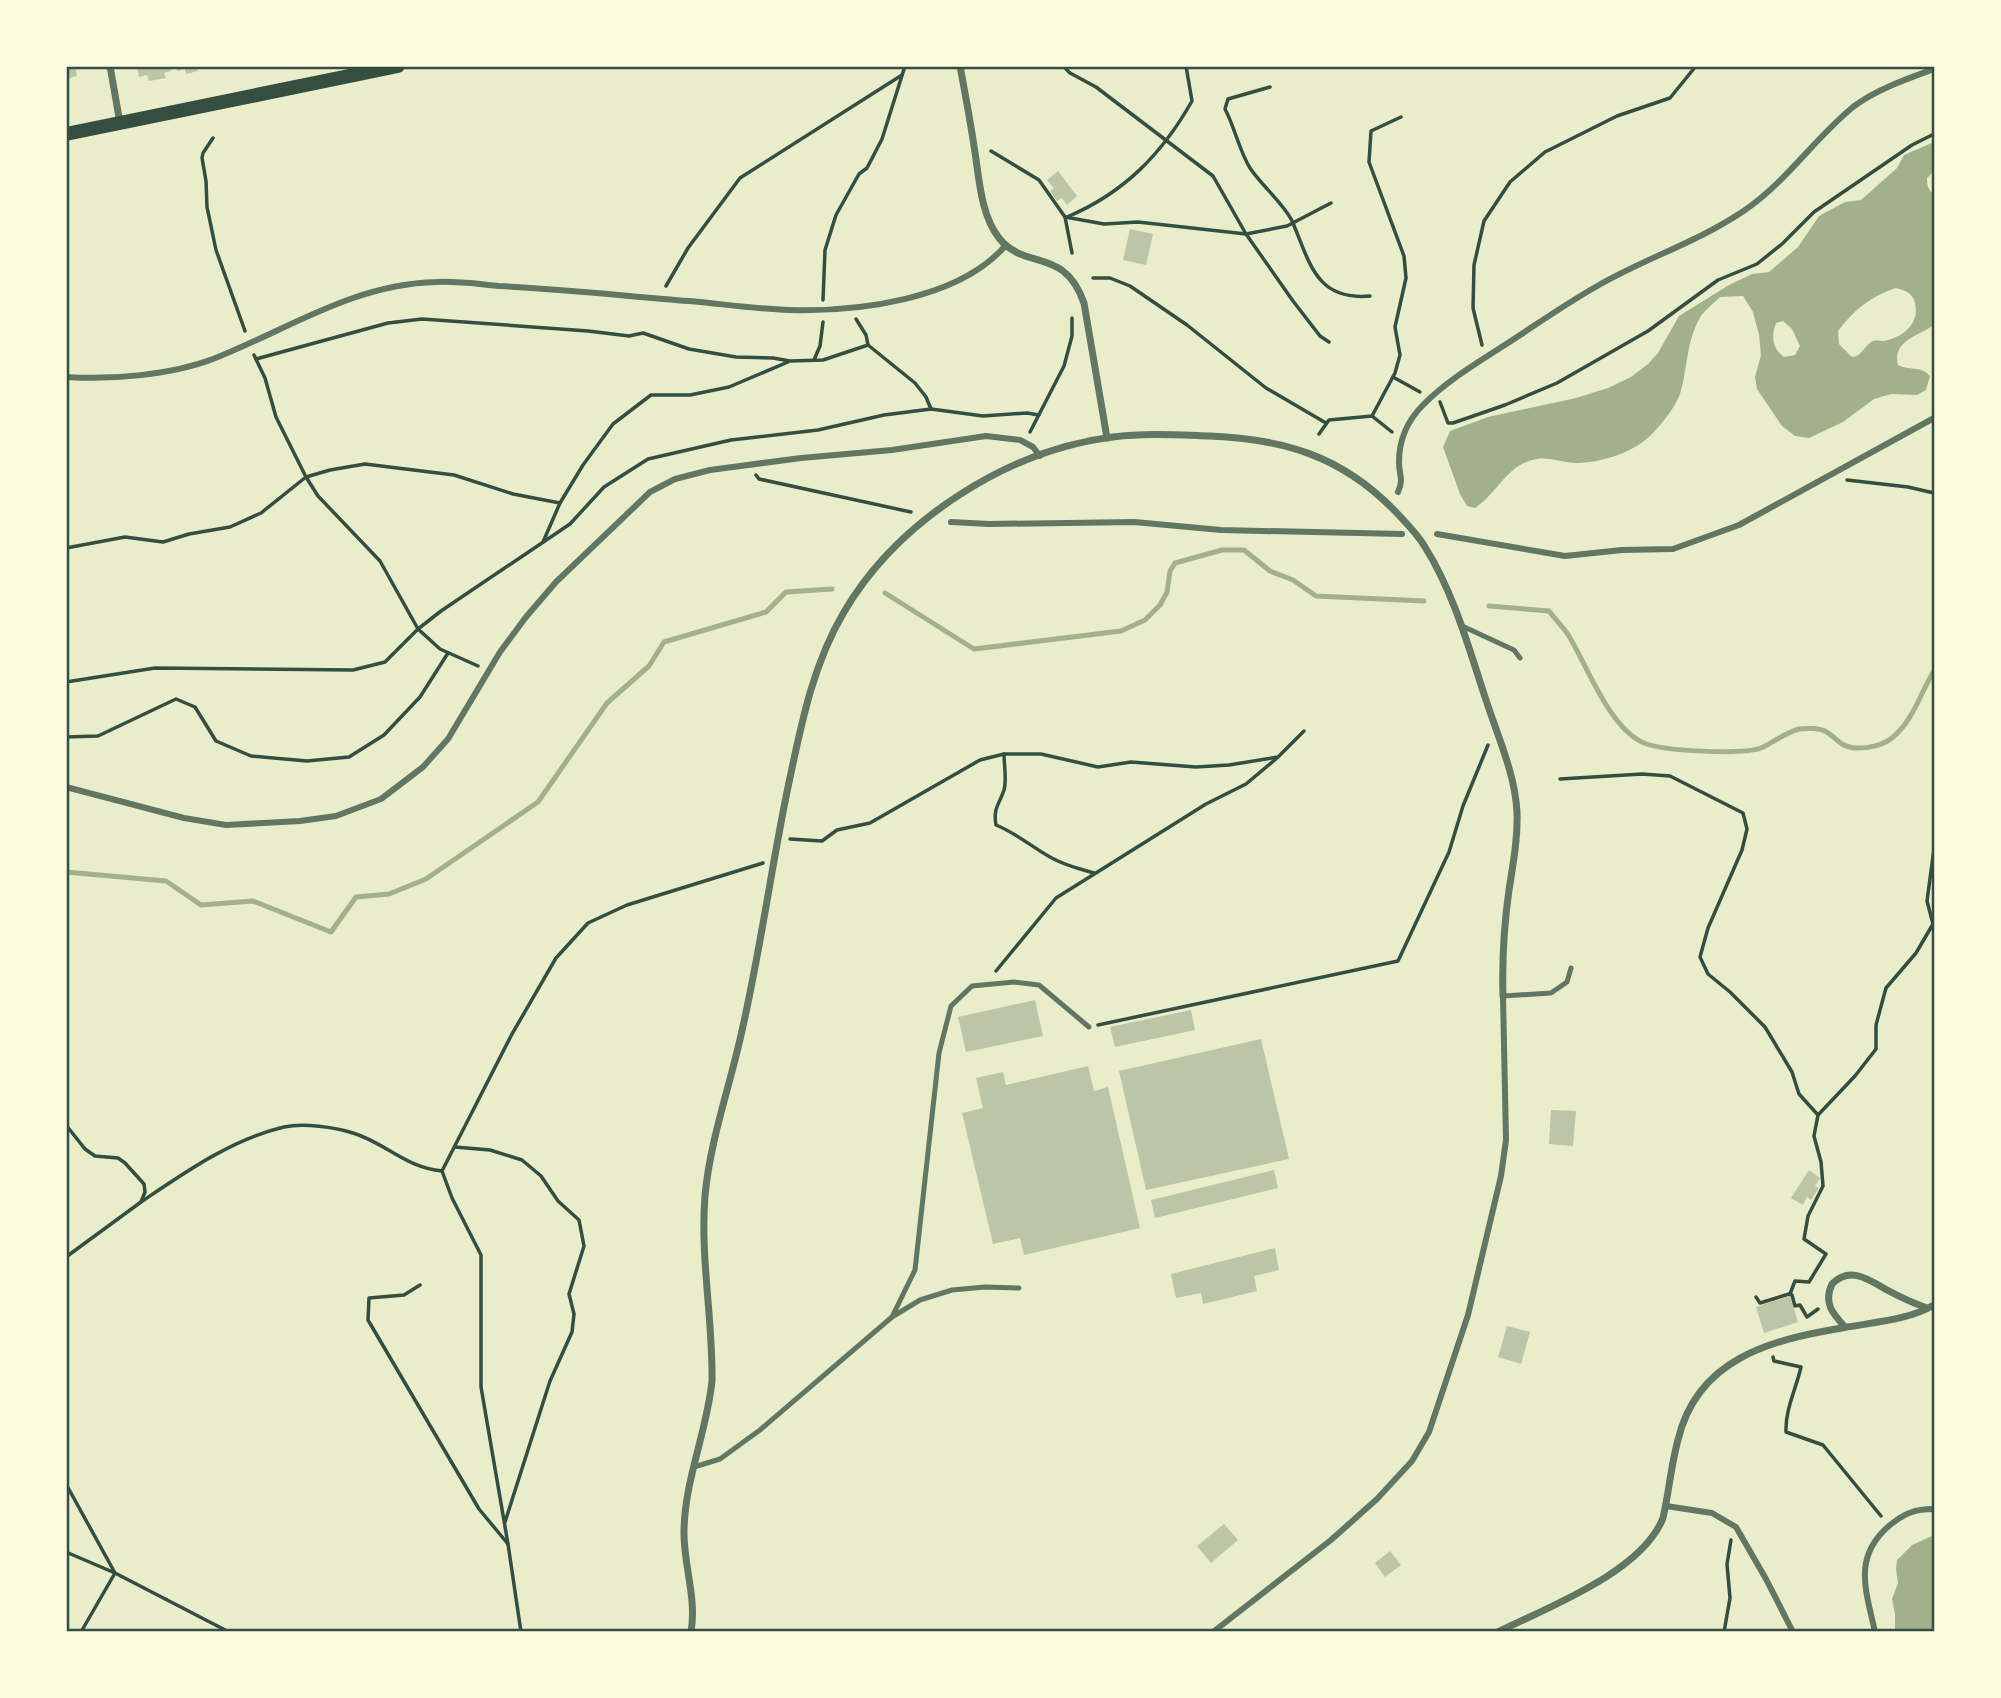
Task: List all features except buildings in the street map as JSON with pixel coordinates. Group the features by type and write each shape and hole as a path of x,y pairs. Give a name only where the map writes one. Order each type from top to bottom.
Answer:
{"main road":[{"path":"66,134 398,66"}],"street":[{"path":"110,66 120,124"},
{"path":"960,66 987,213 994,231 1014,251 1041,259 1061,269 1080,291 1107,438"},
{"path":"1398,492 1402,482 1399,463 1402,440 1410,420 1434,396 1487,357 1599,285 1744,211 1773,189 1827,130 1856,105 1888,87 1934,69"},
{"path":"66,377 138,375 162,372 212,359 356,295 388,287 436,282 542,288 789,310 822,309 900,299 938,288 972,273 1006,245"},
{"path":"1437,534 1565,556 1622,550 1673,549 1739,525 1934,418"},
{"path":"691,1632 693,1595 684,1531 688,1496 709,1406 712,1381 704,1226 709,1166 741,1037 777,839 808,695 828,642 859,588 902,540 978,483 1040,456 1107,438 1146,434 1257,439 1314,454 1341,467 1369,486 1391,507 1416,534 1444,580 1509,768 1516,796 1516,841 1502,958 1506,1140 1501,1176 1468,1315 1429,1433 1412,1461 1377,1499 1213,1632"},
{"path":"66,787 184,818 226,825 336,816 382,799 423,767 448,739 513,635 556,582 650,492 675,479 710,470 892,450 986,436 1020,440 1033,447 1040,456"},
{"path":"951,522 1134,522 1221,530 1402,534"},
{"path":"1845,1327 1830,1308 1828,1296 1832,1284 1846,1275 1868,1278 1909,1301 1931,1307"},
{"path":"1498,1632 1610,1575 1644,1548 1658,1528 1666,1506 1684,1419 1706,1384 1738,1358 1774,1342 1897,1319 1931,1307"},
{"path":"1666,1506 1712,1513 1736,1527 1793,1632"},
{"path":"1875,1632 1864,1581 1864,1565 1871,1546 1904,1514 1915,1509 1934,1508"}],"lane":[{"path":"1461,626 1514,650 1520,658"},
{"path":"1503,996 1551,993 1567,982 1571,968"},
{"path":"892,1317 915,1270 939,1053 951,1006 972,986 1014,982 1039,985 1089,1027"},
{"path":"694,1467 720,1459 761,1430 892,1317 920,1300 952,1290 1019,1288"}],"path":[{"path":"814,360 820,346 825,250 831,229 859,174 867,168 882,139 905,66"},
{"path":"1063,66 1070,73 1096,87 1213,176 1246,233 1300,310 1320,336 1329,341"},
{"path":"1065,218 1114,193 1147,164 1168,140 1192,101 1186,66"},
{"path":"1487,357 1477,333 1473,308 1474,265 1484,221 1510,182 1545,152 1617,116 1670,98 1696,66"},
{"path":"663,299 664,290 674,270 740,178 902,75"},
{"path":"1270,87 1228,99 1224,110 1233,124 1245,160 1293,222 1318,279 1335,293 1351,298 1370,296"},
{"path":"1372,416 1392,377 1399,355 1395,327 1406,268 1369,162 1371,131 1401,117"},
{"path":"1392,377 1434,396 1448,423 1505,405 1557,383 1648,331 1718,280 1757,264 1814,212 1912,145 1934,134"},
{"path":"213,138 202,158 206,181 206,208 216,250 265,378 276,417 306,477 318,496 380,561 418,629 448,653 488,673"},
{"path":"991,150 1039,180 1065,218 1072,253"},
{"path":"1065,218 1104,224 1138,222 1246,233 1271,230 1331,203"},
{"path":"1093,278 1110,278 1130,286 1187,326 1266,388 1326,423"},
{"path":"849,307 866,335 868,345 915,383 931,409"},
{"path":"1031,428 1064,366 1072,336 1072,316"},
{"path":"256,359 388,323 422,319 629,336 643,333 689,349 736,357 790,361 840,355 868,345"},
{"path":"542,542 560,503 583,465 614,424 651,395 690,395 729,387 790,361"},
{"path":"66,682 155,668 353,670 385,662 418,629 441,611 570,524 604,487 648,459 731,440 818,430 884,415 931,409 983,416 1027,413 1039,415"},
{"path":"1319,434 1329,420 1372,416 1402,440"},
{"path":"66,548 125,537 163,542 230,527 261,513 306,477 365,464 454,475 513,494 560,503"},
{"path":"746,467 759,479 911,512"},
{"path":"1824,478 1908,487 1934,493"},
{"path":"66,737 98,736 176,699 195,707 216,741 251,756 307,761 349,757 384,735 420,696 448,653"},
{"path":"988,985 1005,959 1056,898 1206,804 1246,784 1304,731"},
{"path":"1089,1027 1398,961 1449,852 1463,806 1488,745"},
{"path":"777,839 822,841 837,830 870,823 980,760 1004,754 1041,754 1098,766 1131,762 1196,767 1278,757"},
{"path":"1004,754 1004,790 994,813 996,825 1049,857 1070,867 1094,873"},
{"path":"1560,779 1642,774 1670,776 1743,813 1747,829 1742,850 1708,928 1700,957 1708,974 1765,1027 1792,1072 1799,1094 1818,1115"},
{"path":"1822,1307 1807,1317 1800,1305 1795,1306 1790,1294 1795,1282 1809,1282 1826,1254 1804,1239 1808,1216 1823,1186 1815,1136 1818,1115 1855,1076 1875,1049 1876,1025 1886,988 1916,953 1933,924 1927,901 1934,849"},
{"path":"521,1632 481,1387 481,1255 452,1198 442,1171 512,1034 556,958 588,923 627,905 773,861"},
{"path":"66,1125 85,1149 95,1156 118,1158 125,1163 144,1184 145,1192 141,1202"},
{"path":"66,1257 185,1173 256,1136 285,1127 304,1126 352,1133 425,1170 442,1171"},
{"path":"455,1147 490,1150 522,1160 541,1176 558,1201 579,1220 584,1246 569,1294 574,1314 572,1332 550,1381 505,1525"},
{"path":"420,1285 404,1295 369,1298 368,1320 479,1509 508,1544"},
{"path":"1756,1297 1759,1303 1790,1294"},
{"path":"1772,1355 1774,1361 1801,1367 1785,1416 1786,1432 1824,1445 1890,1525"},
{"path":"66,1484 115,1573"},
{"path":"1724,1632 1730,1598 1727,1564 1736,1527"},
{"path":"66,1552 115,1573 229,1632"},
{"path":"81,1632 115,1573"}],"shaded area":[{"path":"1934,142 1934,171 1927,178 1936,214 1932,262 1934,325 1908,340 1899,350 1897,357 1898,365 1922,370 1930,376 1926,390 1917,395 1891,394 1874,399 1843,422 1809,438 1795,436 1782,426 1757,389 1755,377 1761,355 1753,312 1743,296 1720,297 1703,313 1696,325 1678,400 1645,440 1616,456 1595,461 1574,463 1541,459 1527,462 1510,473 1475,508 1467,506 1443,447 1450,431 1488,417 1576,398 1631,377 1658,353 1679,316 1729,285 1752,274 1769,272 1798,247 1819,216 1845,202 1861,200 1897,168 1904,155","holes":["1895,288 1908,292 1914,300 1915,317 1909,328 1898,336 1884,341 1873,341 1859,355 1852,357 1839,344 1838,331 1863,305","1783,321 1792,329 1800,346 1795,355 1784,357 1775,346 1773,333 1776,323"]},
{"path":"1934,1535 1934,1631 1895,1631 1892,1599 1898,1583 1897,1560 1912,1545"}],"waterway":[{"path":"885,593 974,649 1121,631 1145,620 1160,605 1167,592 1170,571 1175,563 1222,550 1244,550 1270,571 1293,580 1316,596 1424,601"},
{"path":"66,872 166,881 201,905 253,901 331,932 356,897 389,894 426,879 538,802 607,703 649,666 664,642 766,612 786,592 832,589"},
{"path":"1489,606 1549,611 1569,636 1600,696 1620,725 1644,743 1667,748 1720,752 1751,750 1761,748 1794,730 1809,728 1825,731 1842,744 1854,748 1875,746 1900,731 1934,671"}]}
